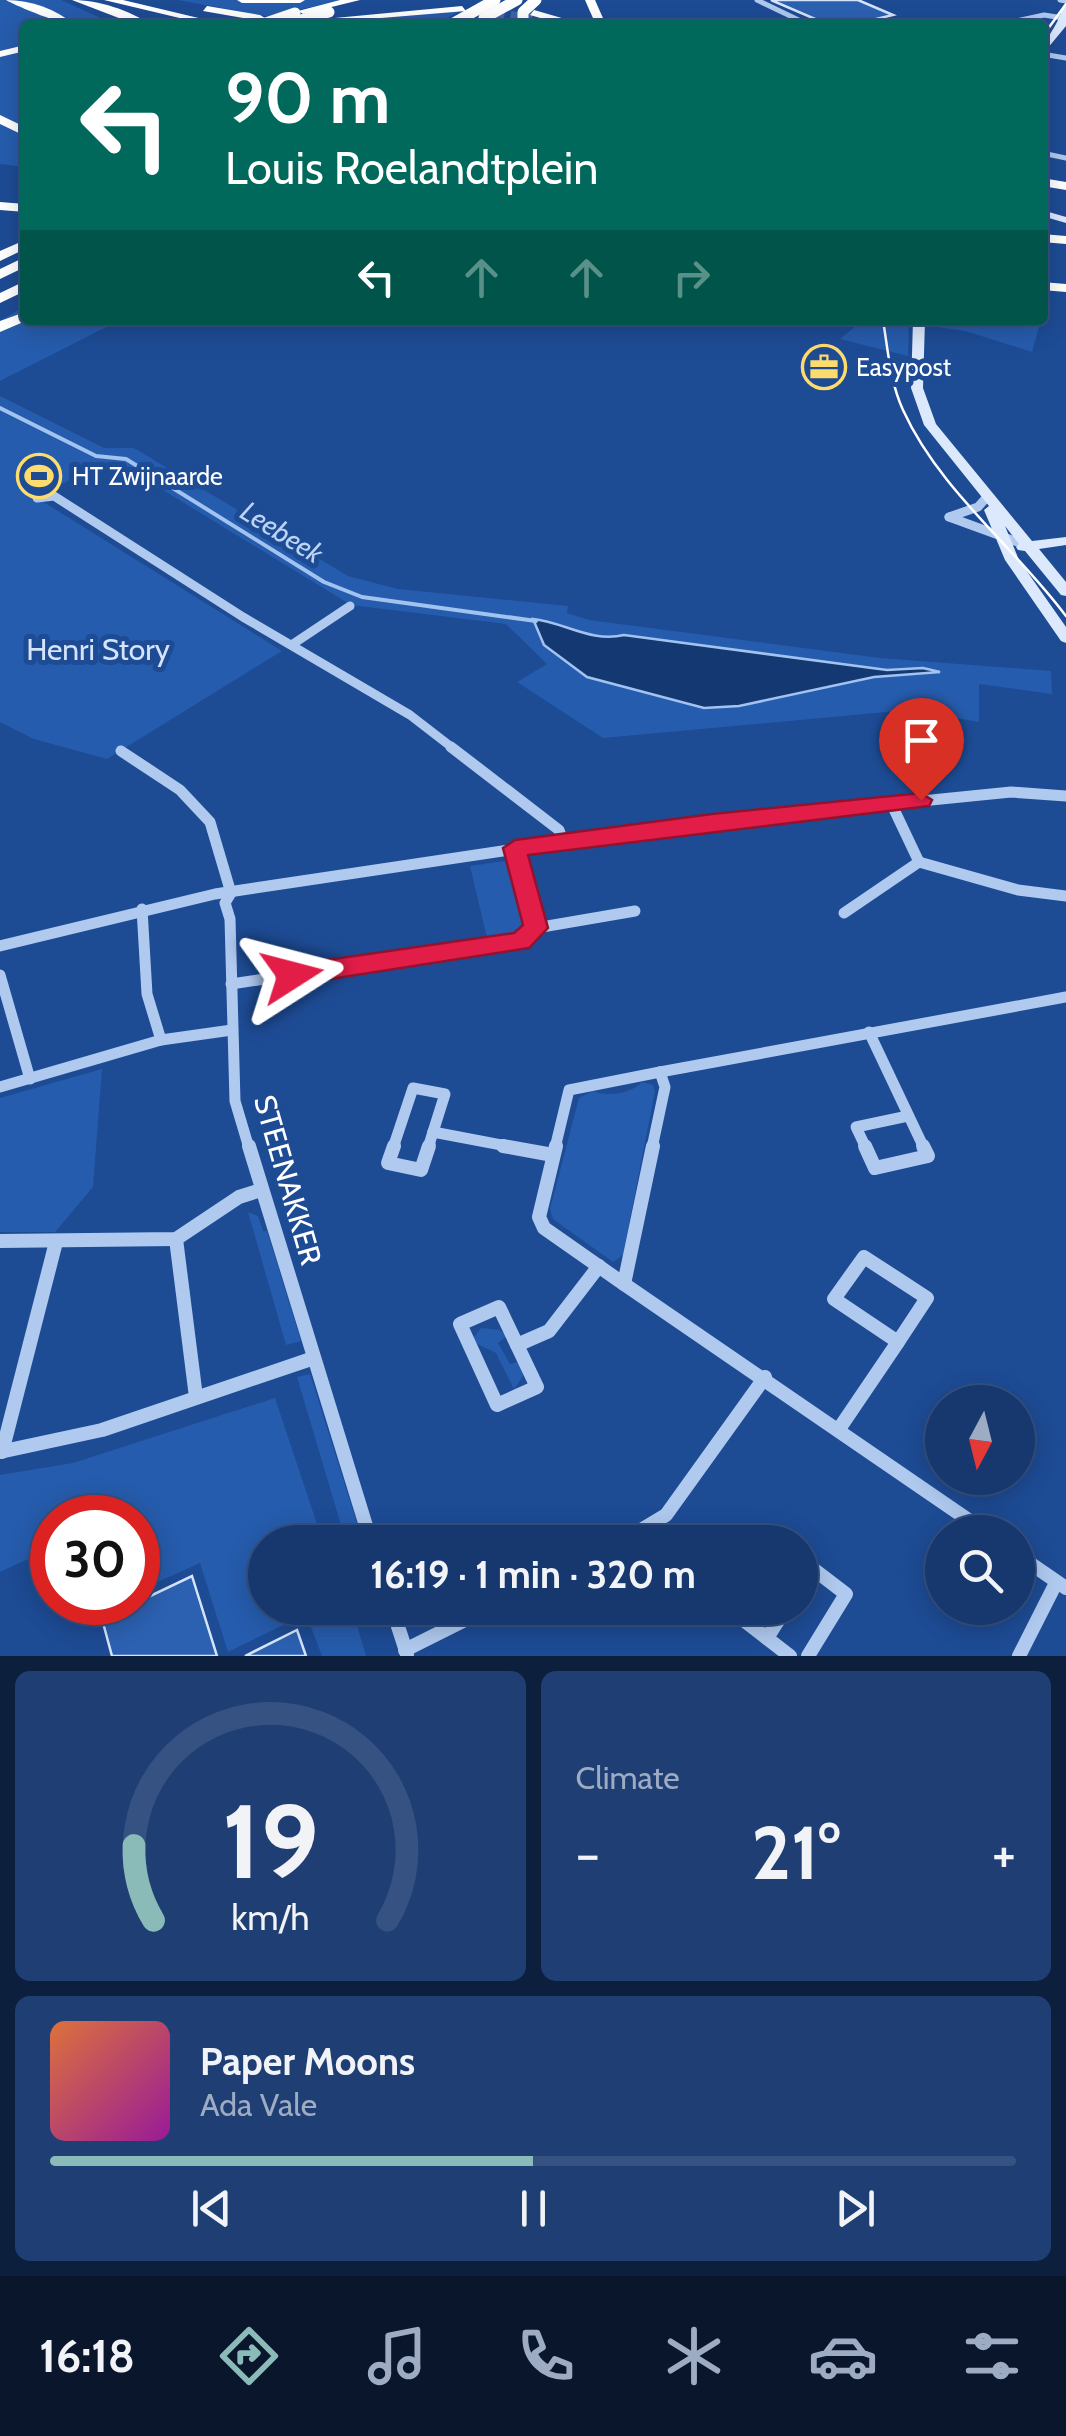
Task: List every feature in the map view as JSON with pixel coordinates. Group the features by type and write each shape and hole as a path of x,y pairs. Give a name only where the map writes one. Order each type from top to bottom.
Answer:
{"highway":[{"path":"0,0 33,10 46,20"},
{"path":"11,0 45,10 62,20"},
{"path":"75,0 117,20"},
{"path":"75,0 116,10 136,20"},
{"path":"109,0 200,20"},
{"path":"141,0 233,20"},
{"path":"165,0 251,20"},
{"path":"242,0 304,11 349,10 467,6 402,3 349,10 330,12 301,20"},
{"path":"268,20 355,0"},
{"path":"459,20 495,0"},
{"path":"481,20 517,0"}],"street":[{"path":"757,0 799,20"},
{"path":"1021,20 1064,7 1063,24 1048,45"},
{"path":"918,325 917,388 924,412 941,442 986,498 1006,544 1066,638"},
{"path":"37,498 58,493 243,616 410,714 559,830 563,842"},
{"path":"986,498 978,507 949,517 1006,544 1031,547 1066,540"},
{"path":"986,498 995,502 1066,592"},
{"path":"293,644 350,606"},
{"name":"STEENAKKER","path":"121,751 180,790 210,822 231,894 225,903 230,918 235,1101 365,1525"},
{"path":"0,946 142,909 515,848 892,803 1011,792 1066,796"},
{"path":"892,803 918,862"},
{"path":"515,848 536,928"},
{"path":"918,862 1018,890 1066,896"},
{"path":"844,913 918,862"},
{"path":"142,909 147,994 161,1040"},
{"path":"231,984 521,941 536,928 635,911"},
{"path":"0,975 30,1078"},
{"path":"962,1515 544,1228 540,1216 552,1155 568,1090 1066,996"},
{"path":"0,1087 161,1040 232,1030"},
{"path":"869,1032 928,1156 875,1168 856,1127 908,1116"},
{"path":"624,1284 665,1087 660,1072"},
{"path":"413,1088 445,1094 433,1132 422,1170 388,1163 413,1088"},
{"path":"433,1132 552,1155"},
{"path":"0,1241 176,1239 223,1206 261,1190"},
{"path":"176,1239 196,1396"},
{"path":"56,1242 1,1452 102,1430 311,1359"},
{"path":"839,1429 898,1342 927,1298 864,1257 834,1299 898,1342"},
{"path":"516,1345 549,1330 599,1266"},
{"path":"499,1308 516,1345 537,1387 497,1405 460,1324 499,1308"},
{"path":"656,1525 765,1377"},
{"path":"1019,1656 1061,1586 1035,1567"},
{"path":"808,1656 846,1594 818,1573"},
{"path":"397,1625 406,1653 458,1625"},
{"path":"750,1625 790,1656"},
{"path":"767,1638 775,1625"}],"green space":[{"path":"0,0 61,0 105,20 20,20 20,166 0,164"},
{"path":"178,0 339,0 270,17"},
{"path":"462,10 443,20 349,20"},
{"path":"20,309 20,325 110,325 0,381 0,321"},
{"path":"857,325 909,325 908,356 840,339"},
{"path":"1040,325 1032,352 965,331 931,326"},
{"name":"Henri Story","path":"0,396 104,448 134,448 348,576 398,589 568,606 567,613 589,620 880,658 1051,671 1052,694 979,684 979,722 908,710 603,738 517,682 547,664 506,624 351,605 122,465 97,466 31,500 42,501 282,651 107,759 34,739 0,722"},
{"path":"512,860 527,924 516,935 488,942 470,866"},
{"path":"102,1069 93,1187 55,1232 0,1232 0,1098"},
{"path":"642,1082 653,1085 655,1091 623,1255 613,1262 553,1219 550,1209 579,1098 593,1091 625,1092"},
{"path":"248,1212 258,1216 263,1231 267,1231 301,1341 286,1345"},
{"path":"481,1328 500,1330 507,1336 498,1343 510,1364 521,1361 523,1376 514,1389 496,1353 471,1341"},
{"path":"310,1374 358,1525 341,1525 297,1377"},
{"path":"275,1398 317,1525 248,1525 248,1625 283,1625 228,1652 200,1563 160,1581 160,1495 30,1495 30,1558 0,1572 0,1475 73,1463"},
{"path":"310,1625 357,1625 366,1656 322,1656"}],"shaded area":[{"path":"533,619 600,636 624,635 887,670 923,668 940,672 874,677 739,706 704,708 587,677 544,645"}],"building":[{"path":"771,0 858,0 893,15 878,20 817,20"},
{"path":"192,1576 217,1656 112,1656 104,1625 160,1625 160,1591"},
{"path":"297,1630 306,1656 245,1656"}],"waterway":[{"name":"Leebeek","path":"0,408 96,456 126,459 324,582 362,597 536,621"}],"tunnel":[{"path":"477,10 532,20"}],"tram line":[{"path":"1048,29 1066,4"},
{"path":"884,325 895,388 918,439 957,492 1066,616"}],"place":[{"name":"Easypost","path":"824,367"},
{"name":"HT Zwijnaarde","path":"39,476"}],"route":[{"path":"292,975 521,941 536,928 515,848 921,800"}]}
